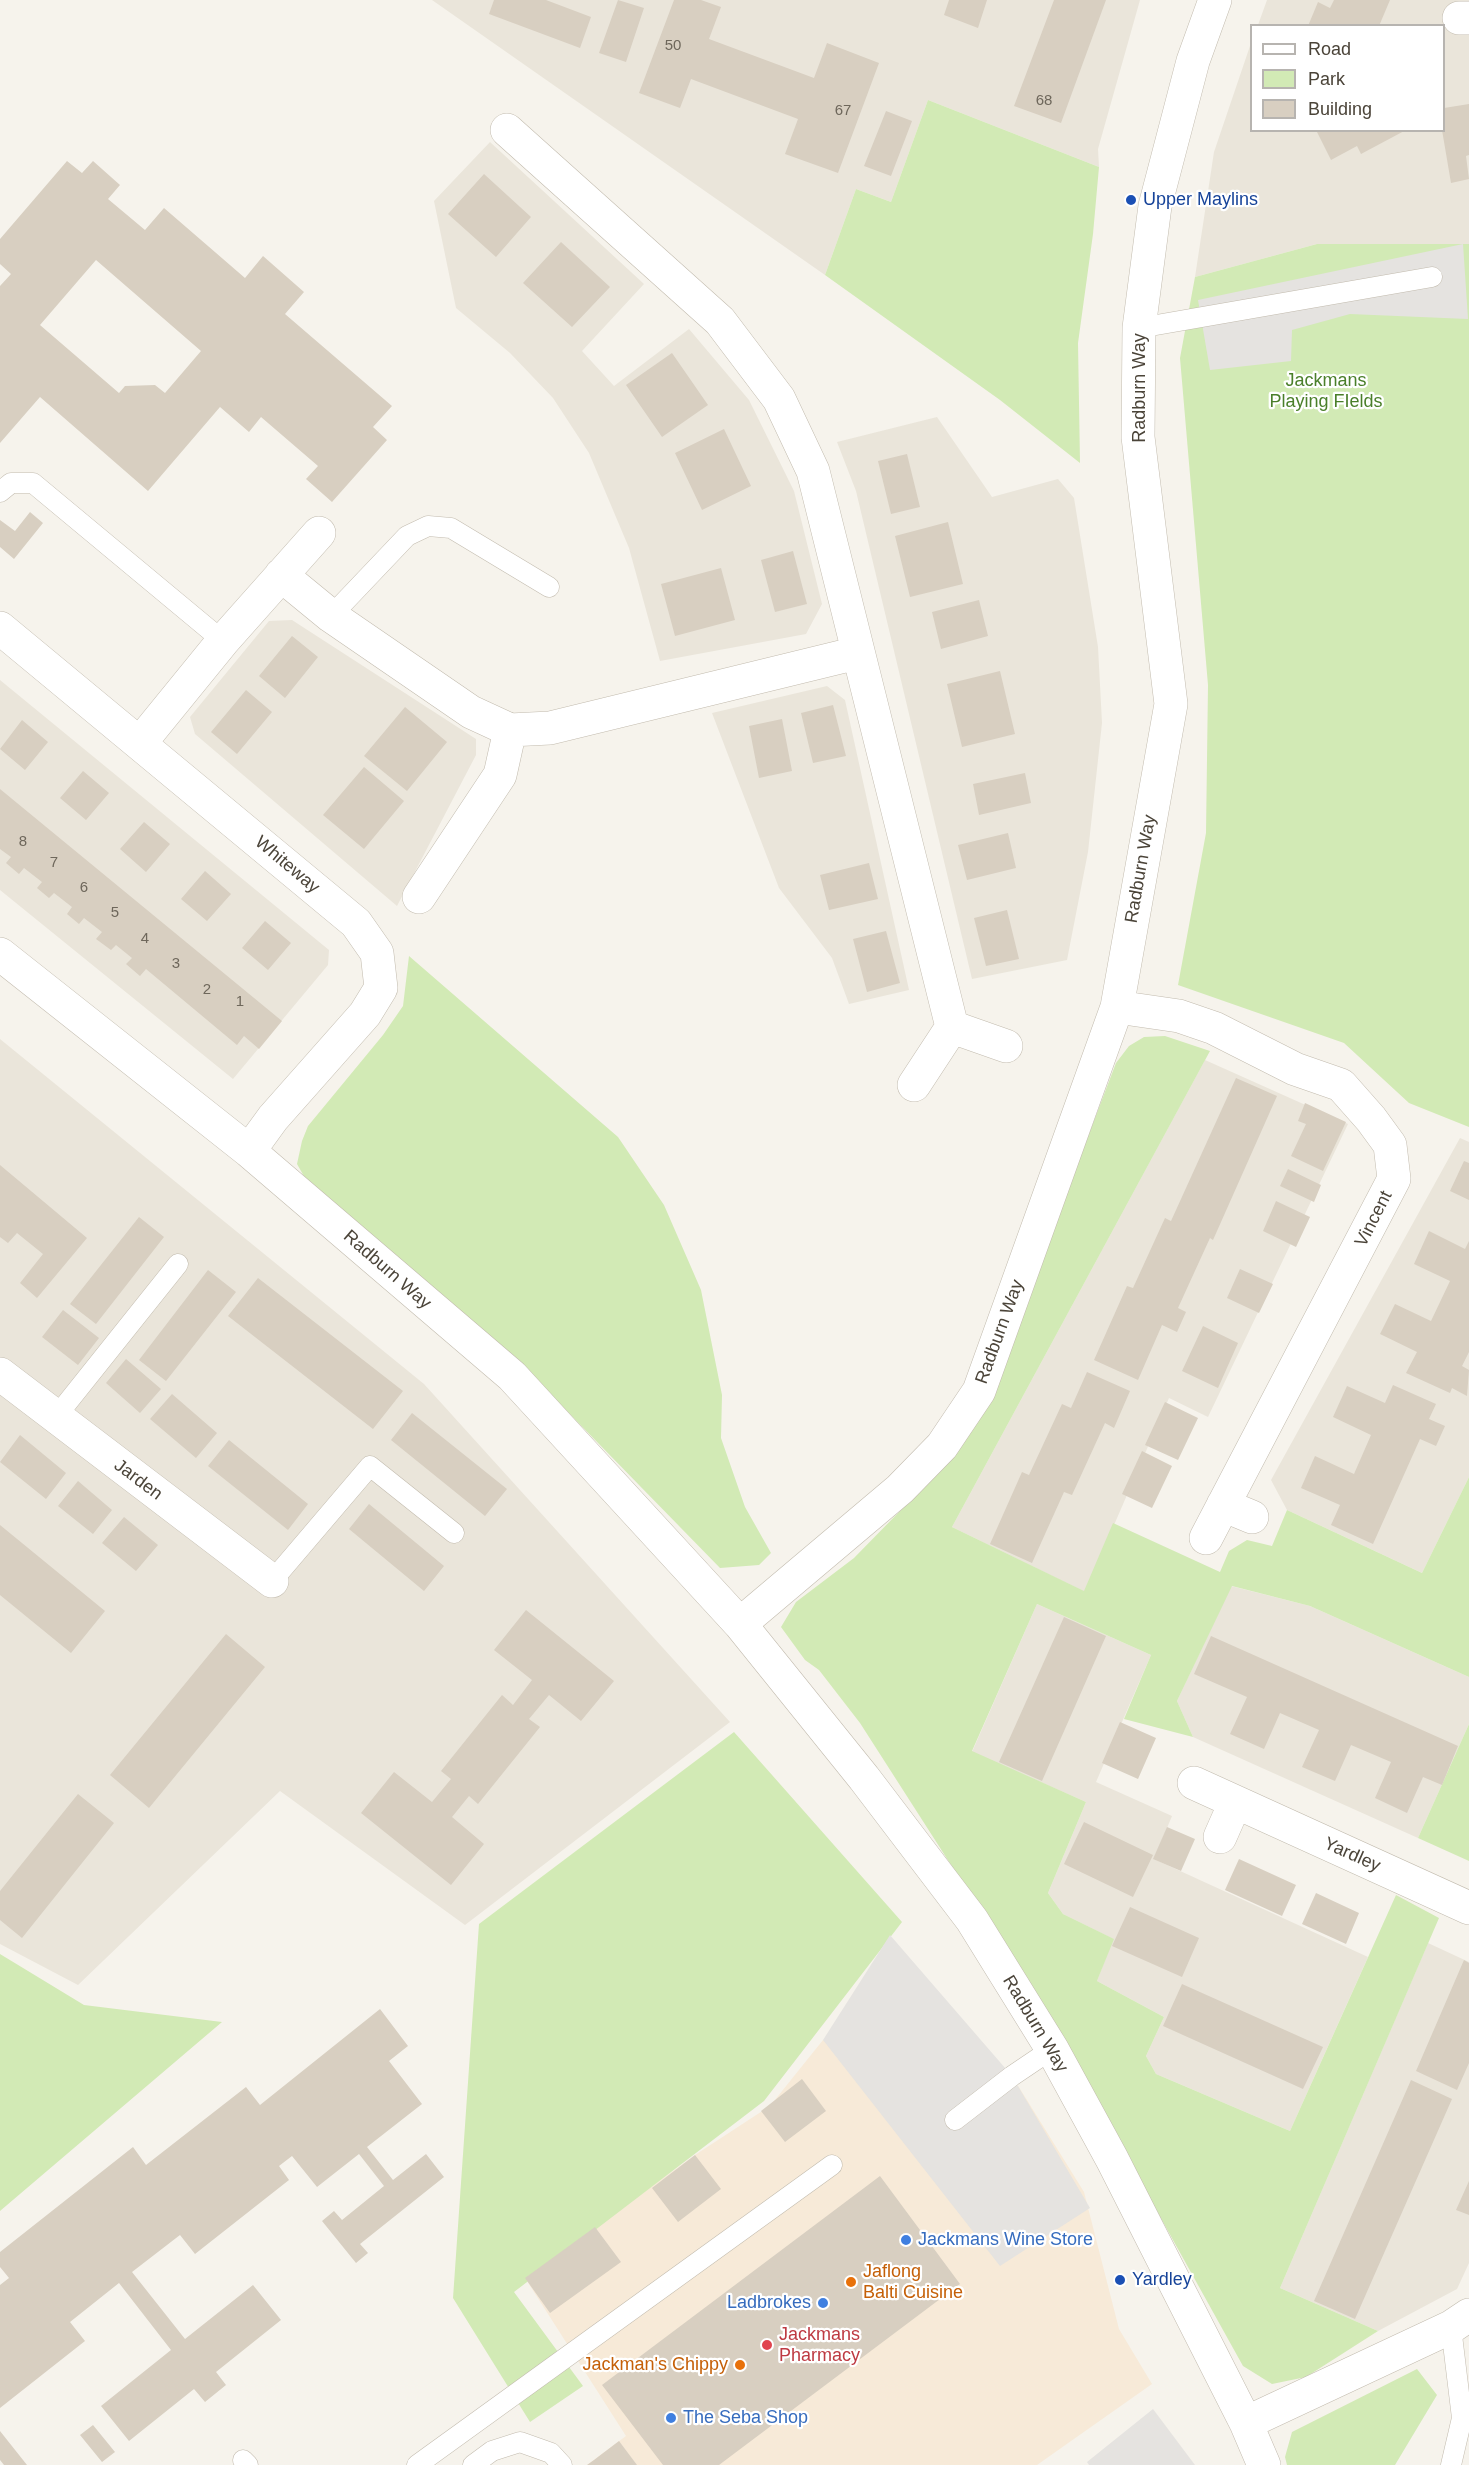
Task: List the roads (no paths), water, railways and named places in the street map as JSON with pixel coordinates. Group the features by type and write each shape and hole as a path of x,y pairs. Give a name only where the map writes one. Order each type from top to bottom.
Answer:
{"street":[{"name":"Radburn Way","path":"740,1624 900,1489 942,1446 979,1391 1117,1007 1171,704 1138,437 1139,328 1155,206 1193,61 1215,0"},
{"path":"507,130 720,321 778,399 813,471 952,1027 914,1085"},
{"path":"140,742 223,641 319,532"},
{"path":"281,575 331,616 471,712 510,730 550,728 857,653"},
{"name":"Whiteway","path":"0,628 356,923 377,953 381,988 370,1005 249,1151"},
{"path":"419,897 500,775 510,730"},
{"name":"Radburn Way","path":"0,954 249,1151 512,1377 740,1624 864,1778 972,1920 1052,2049 1112,2158 1246,2423 1264,2465"},
{"name":"Vincent","path":"1117,1007 1179,1016 1214,1028 1295,1069 1341,1085 1390,1145 1394,1179 1238,1511 1206,1538"},
{"path":"952,1027 1006,1046"},
{"name":"Jarden","path":"1,1378 272,1581"},
{"name":"Yardley","path":"1194,1784 1469,1908"},
{"path":"1220,1837 1235,1803"},
{"path":"1246,2423 1460,2321"}],"lane":[{"path":"1139,328 1432,277"},
{"path":"0,492 11,483 33,483 223,641"},
{"path":"331,616 407,536 428,526 451,528 549,587"},
{"path":"55,1418 178,1264"},
{"path":"272,1581 370,1466 454,1533"},
{"path":"955,2120 1012,2076 1052,2049"},
{"path":"417,2465 832,2165"},
{"path":"1451,2465 1462,2418 1460,2321"},
{"path":"473,2465 492,2451 520,2442 551,2453 562,2465"}],"place":[{"name":"Upper Maylins","path":"1131,200"},
{"name":"Jackmans Wine Store","path":"906,2240"},
{"name":"Yardley","path":"1120,2280"},
{"name":"Jaflong Balti Cuisine","path":"851,2282"},
{"name":"Ladbrokes","path":"823,2303"},
{"name":"Jackmans Pharmacy","path":"767,2345"},
{"name":"Jackman's Chippy","path":"740,2365"},
{"name":"The Seba Shop","path":"671,2418"}],"park label":[{"name":"Jackmans Playing FIelds","path":"1326,391"}]}
